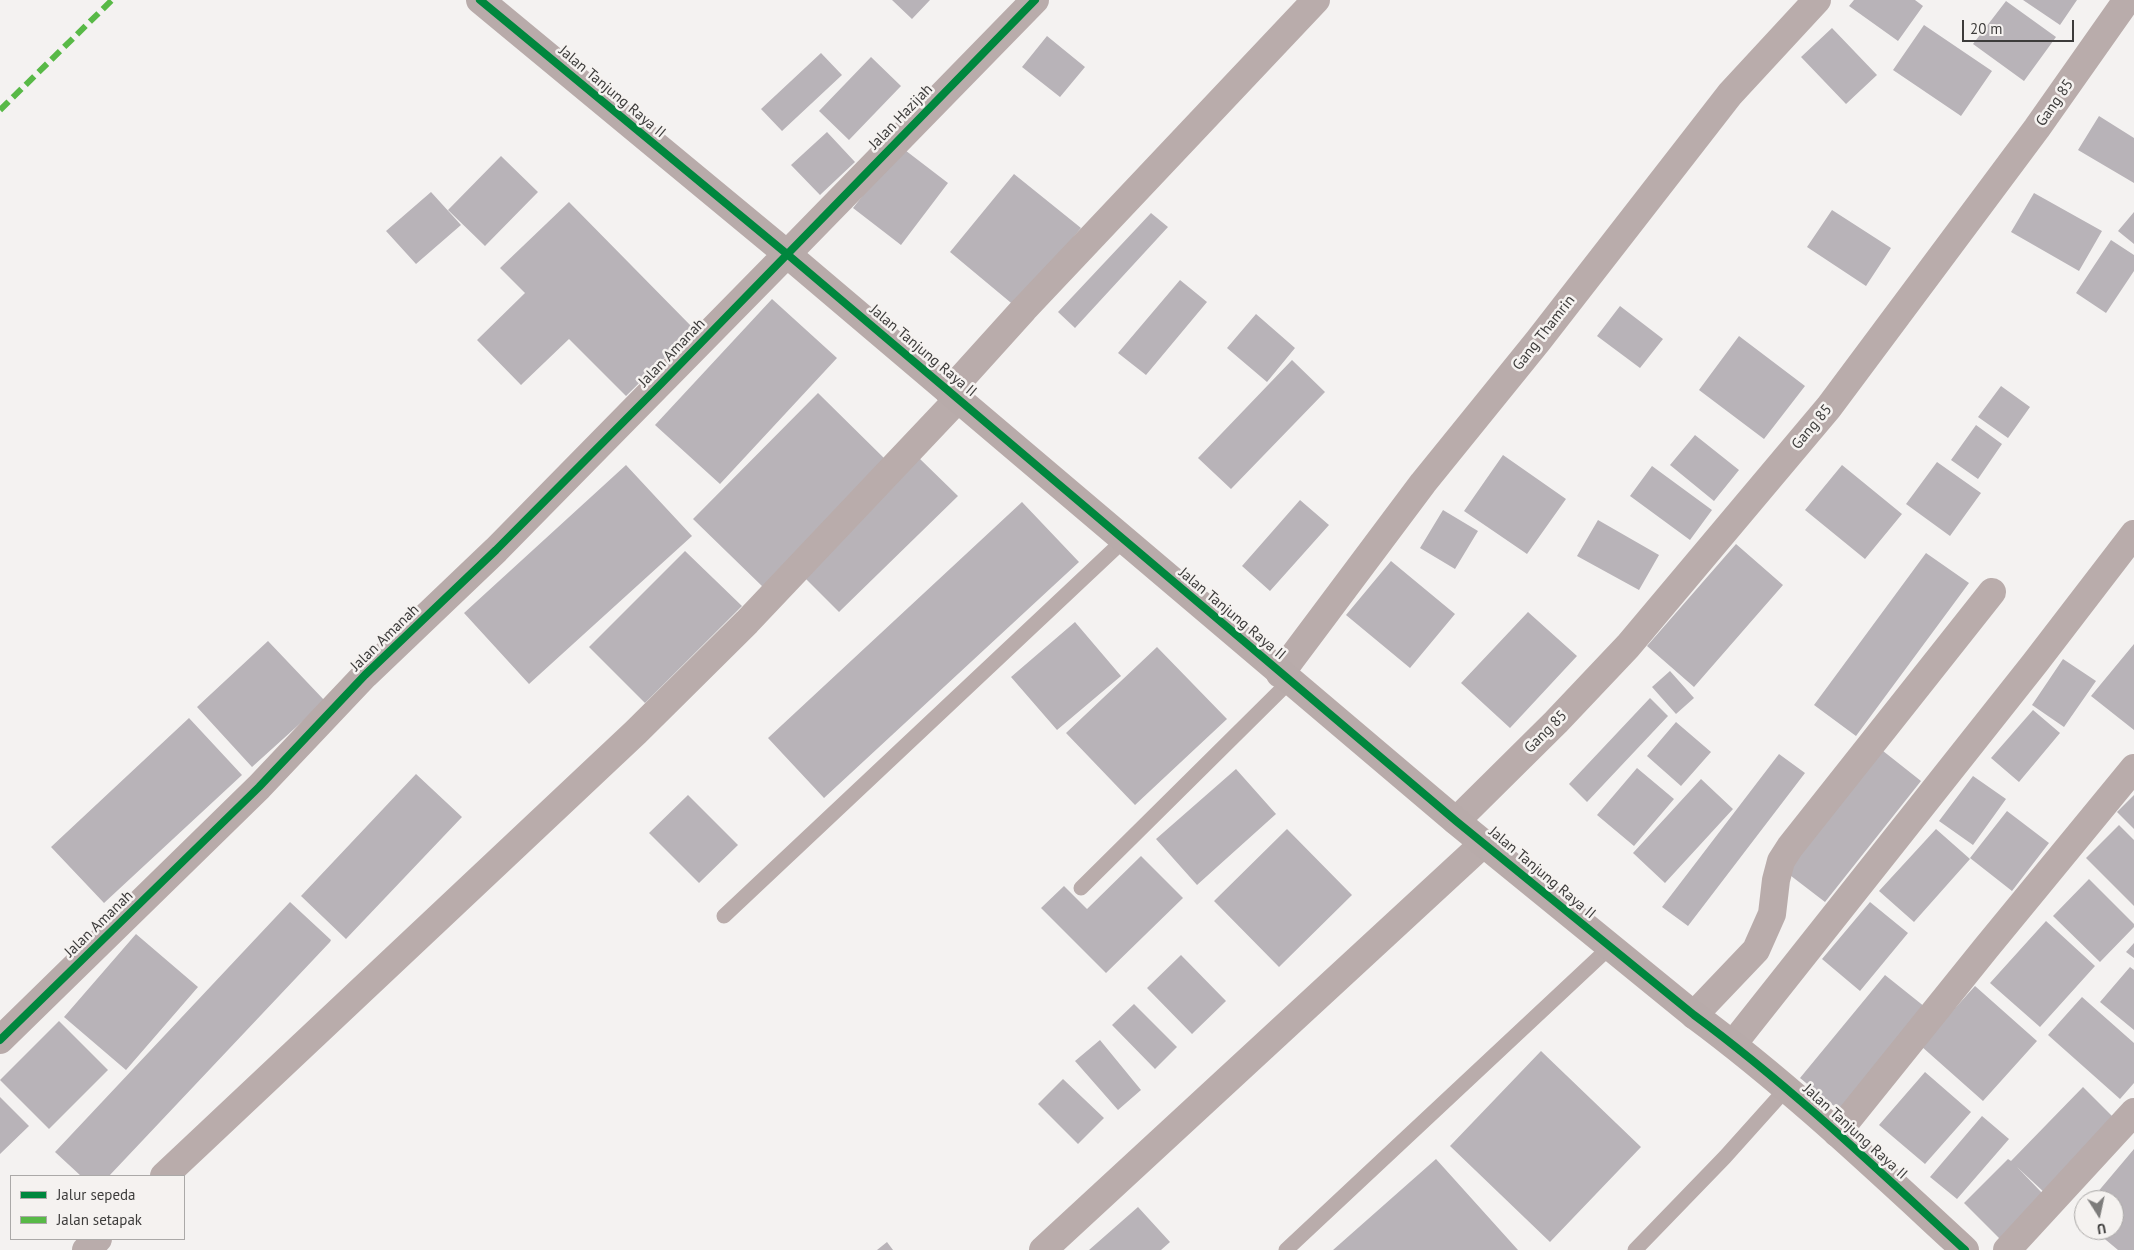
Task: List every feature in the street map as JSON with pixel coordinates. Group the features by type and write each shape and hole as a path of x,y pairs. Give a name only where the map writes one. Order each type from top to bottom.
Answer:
{"street":[{"name":"Jalan Tanjung Raya II","path":"480,0 788,254 1456,821 1610,948 1733,1044 1838,1133 1965,1250"},
{"name":"Jalan Hazijah","path":"788,254 1035,0"},
{"path":"165,1175 636,732 747,622 954,395 1024,309 1316,0"},
{"name":"Gang Thamrin","path":"1285,677 1423,483 1538,341 1730,94 1817,0"},
{"name":"Gang 85","path":"1456,821 1556,722 1628,646 1829,407 2037,128 2127,0"},
{"name":"Jalan Amanah","path":"0,1040 259,787 365,675 496,550 788,254"},
{"path":"1733,1044 2035,663 2134,534"},
{"path":"1694,1015 1756,950 1772,914 1776,880 1781,861 1790,847 1992,592"},
{"path":"1838,1133 1980,955 2134,768"},
{"path":"1043,1250 1484,843"},
{"path":"2007,1250 2134,1112"},
{"path":"86,1250 97,1240"}],"lane":[{"path":"724,916 1124,540"},
{"path":"1081,888 1285,677"},
{"path":"1286,1250 1610,948"},
{"path":"1635,1250 1725,1157 1786,1089"}],"building":[{"path":"892,0 930,0 912,19"},
{"path":"1854,0 1915,0 1923,6 1898,41 1849,6"},
{"path":"2023,0 2077,0 2060,25"},
{"path":"2006,1 2056,37 2024,81 1973,44"},
{"path":"1924,25 1992,71 1961,116 1893,70"},
{"path":"1832,28 1877,75 1846,104 1801,57"},
{"path":"1047,36 1085,67 1060,97 1022,67"},
{"path":"821,53 842,75 782,131 761,109"},
{"path":"871,57 901,86 849,140 819,111"},
{"path":"2099,116 2134,138 2134,183 2078,150"},
{"path":"827,132 855,162 820,195 791,165"},
{"path":"901,147 948,183 901,245 853,208"},
{"path":"501,156 538,192 485,246 448,210"},
{"path":"1014,174 1081,228 1016,307 950,252"},
{"path":"431,192 461,225 416,264 386,231"},
{"path":"2034,193 2102,231 2079,271 2011,232"},
{"path":"569,202 694,329 626,396 569,339 521,385 477,340 525,293 500,268"},
{"path":"1832,210 1891,248 1866,286 1807,247"},
{"path":"2134,212 2134,244 2118,231"},
{"path":"1151,213 1168,227 1075,328 1058,312"},
{"path":"2111,240 2134,255 2134,271 2106,313 2076,293"},
{"path":"1180,280 1207,302 1146,375 1118,353"},
{"path":"772,299 837,358 720,484 655,425"},
{"path":"1620,306 1663,339 1640,368 1597,336"},
{"path":"1256,314 1295,348 1267,382 1227,348"},
{"path":"1739,336 1805,386 1764,439 1699,390"},
{"path":"1292,360 1325,392 1231,489 1198,458"},
{"path":"2001,386 2030,407 2008,438 1978,417"},
{"path":"818,393 888,462 764,588 693,519"},
{"path":"1976,425 2002,444 1978,479 1951,460"},
{"path":"1695,435 1739,470 1714,501 1670,465"},
{"path":"1503,455 1566,499 1527,554 1464,511"},
{"path":"919,458 958,496 839,612 801,574"},
{"path":"1937,462 1981,493 1950,536 1906,504"},
{"path":"626,465 692,536 529,684 464,613"},
{"path":"1842,465 1902,514 1865,559 1805,510"},
{"path":"1652,466 1712,510 1690,540 1630,496"},
{"path":"1300,500 1329,525 1270,591 1242,566"},
{"path":"1022,502 1079,562 824,798 768,738"},
{"path":"1443,510 1478,531 1455,569 1420,548"},
{"path":"1598,520 1659,555 1639,590 1577,556"},
{"path":"1736,544 1783,585 1694,687 1647,646"},
{"path":"685,551 742,606 645,703 589,647"},
{"path":"1926,553 1969,583 1856,736 1814,705"},
{"path":"1391,561 1455,614 1410,668 1346,615"},
{"path":"1528,612 1577,656 1510,728 1461,683"},
{"path":"1075,622 1121,676 1057,730 1011,677"},
{"path":"268,641 325,701 252,767 197,707"},
{"path":"2134,644 2134,730 2091,696"},
{"path":"1157,647 1227,719 1135,805 1066,733"},
{"path":"2063,659 2096,681 2064,727 2032,705"},
{"path":"1670,671 1694,698 1676,714 1652,687"},
{"path":"1650,698 1668,716 1587,802 1569,784"},
{"path":"2033,710 2060,733 2019,782 1991,758"},
{"path":"189,718 242,775 104,903 51,847"},
{"path":"1676,722 1711,752 1681,786 1647,756"},
{"path":"1878,747 1921,781 1825,902 1782,869"},
{"path":"1779,754 1805,773 1688,926 1662,907"},
{"path":"1637,768 1674,799 1634,846 1597,815"},
{"path":"1236,769 1276,814 1197,885 1156,839"},
{"path":"416,774 462,817 346,939 301,896"},
{"path":"1973,776 2006,799 1973,845 1939,821"},
{"path":"1701,779 1733,809 1665,883 1633,853"},
{"path":"688,795 738,845 699,883 649,833"},
{"path":"2134,795 2134,829 2117,812"},
{"path":"2007,811 2049,843 2012,891 1970,858"},
{"path":"2119,825 2134,840 2134,906 2086,858"},
{"path":"1287,829 1352,895 1279,967 1214,901"},
{"path":"1936,829 1970,859 1914,922 1879,891"},
{"path":"1141,856 1183,898 1106,973 1041,908 1064,886 1087,909"},
{"path":"2089,879 2134,924 2134,927 2100,962 2053,916"},
{"path":"290,902 331,940 110,1175 80,1175 55,1152"},
{"path":"1870,902 1908,933 1860,991 1822,959"},
{"path":"2046,921 2095,966 2040,1027 1990,983"},
{"path":"136,934 198,987 126,1070 64,1017"},
{"path":"2134,943 2134,958 2126,952"},
{"path":"1181,955 1226,1001 1192,1034 1147,988"},
{"path":"2130,967 2134,970 2134,1030 2100,1002"},
{"path":"1885,975 1925,1007 1840,1111 1800,1078"},
{"path":"1975,986 2037,1041 1983,1101 1921,1046"},
{"path":"2082,997 2134,1043 2134,1083 2120,1099 2048,1035"},
{"path":"1134,1004 1177,1047 1155,1069 1112,1025"},
{"path":"59,1021 108,1070 49,1129 0,1080"},
{"path":"1100,1040 1141,1090 1118,1110 1075,1061"},
{"path":"1541,1051 1641,1147 1550,1242 1450,1146"},
{"path":"1925,1072 1971,1112 1925,1164 1879,1125"},
{"path":"1063,1079 1104,1118 1078,1144 1038,1104"},
{"path":"2083,1087 2117,1121 2046,1194 2017,1167 2044,1195 2000,1239 1964,1203 2008,1159 2011,1161"},
{"path":"0,1097 29,1126 0,1154"},
{"path":"1982,1116 2009,1139 1957,1199 1930,1177"},
{"path":"2134,1149 2134,1250 2118,1250 2106,1240 2124,1240 2124,1190 2099,1190"},
{"path":"1436,1159 1518,1250 1333,1250"},
{"path":"1138,1207 1170,1242 1161,1250 1089,1250"},
{"path":"887,1242 893,1250 877,1250"}],"marked path":[{"path":"0,110 112,0"}],"cycle path":[{"path":"480,0 787,254 1456,821 1799,1099 1965,1250"},
{"path":"0,1040 259,787 365,675 496,550 655,390 1035,0"}]}
